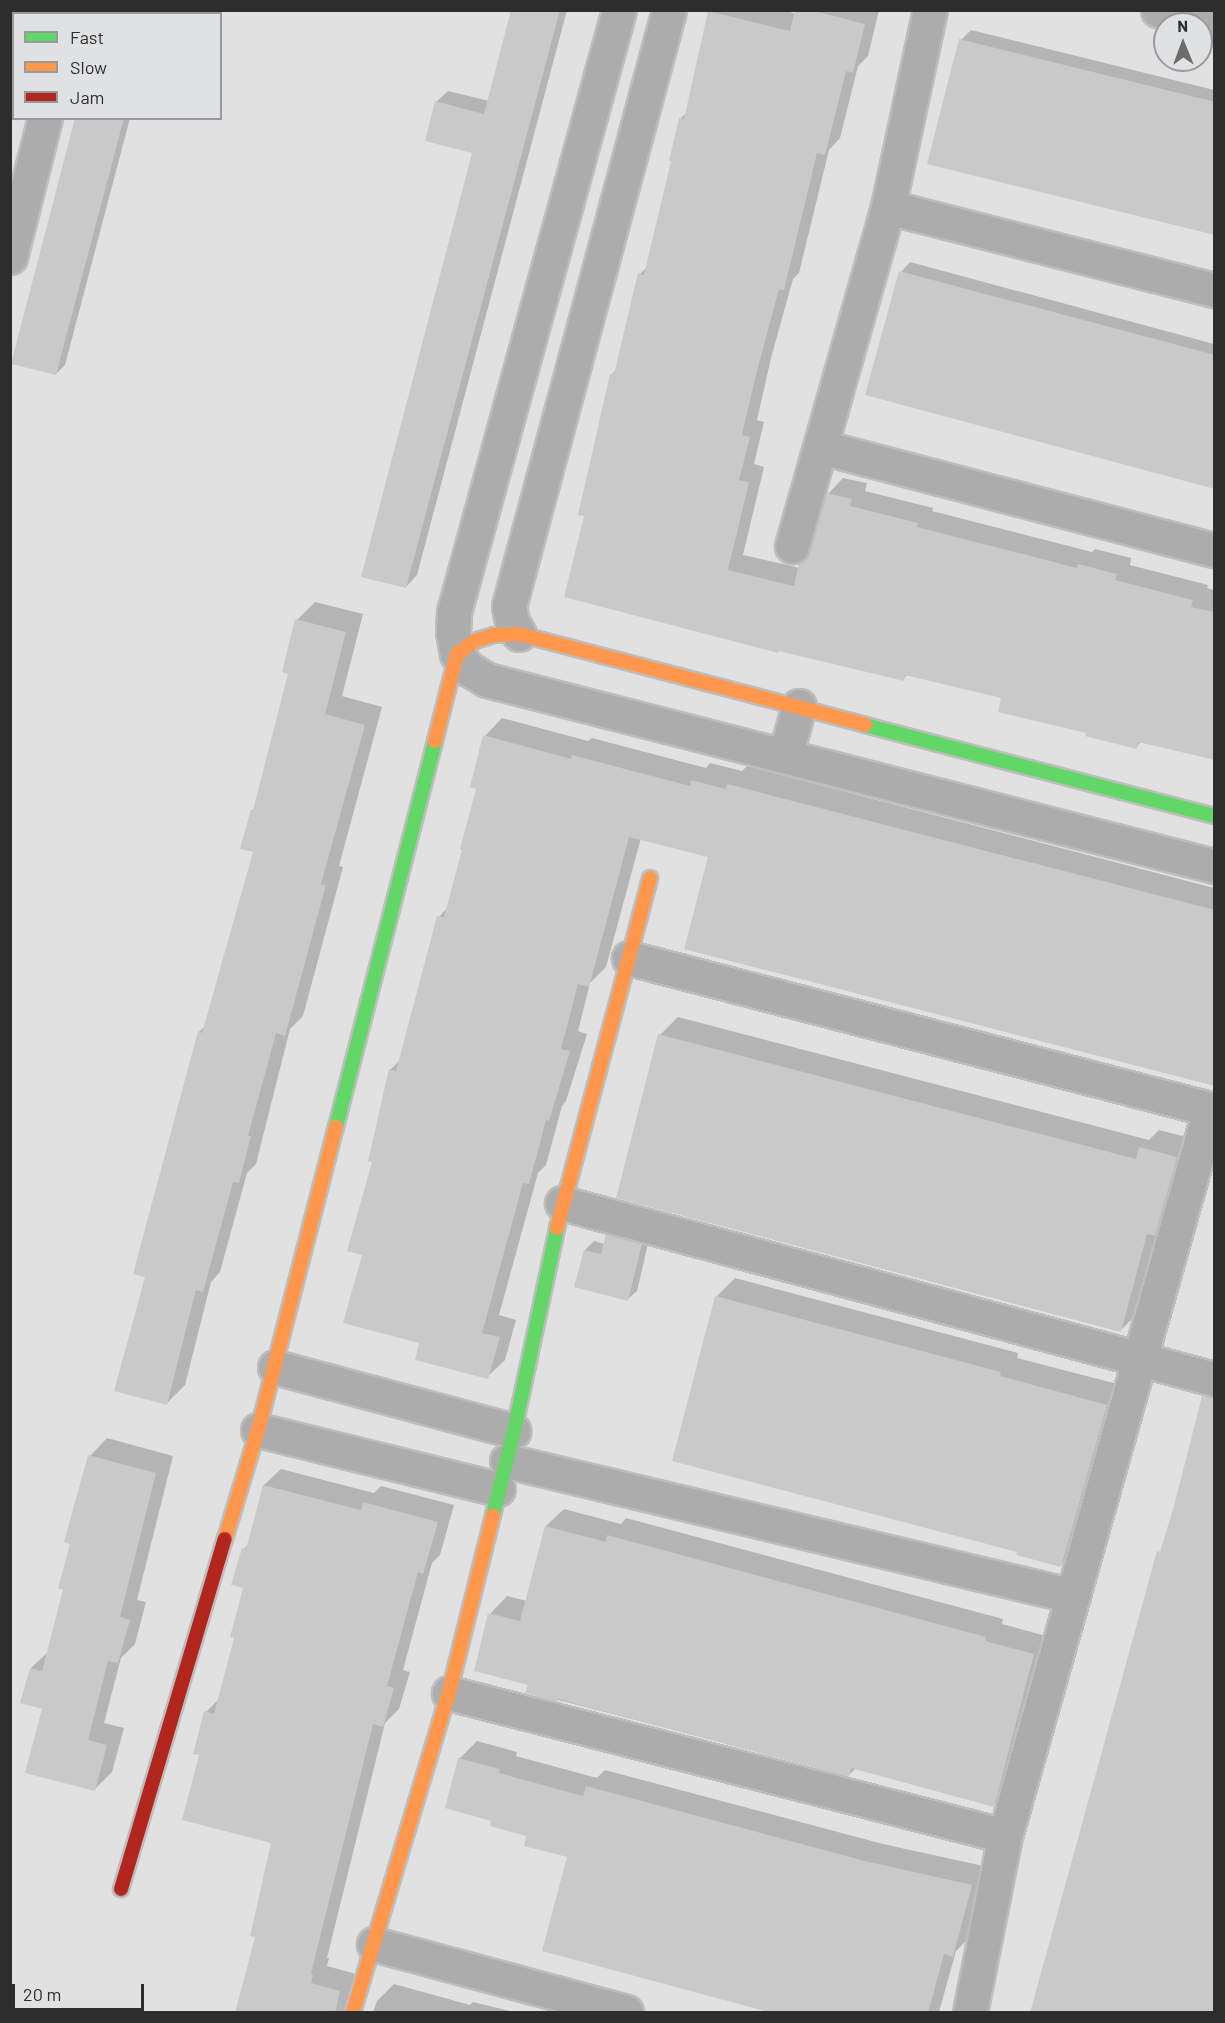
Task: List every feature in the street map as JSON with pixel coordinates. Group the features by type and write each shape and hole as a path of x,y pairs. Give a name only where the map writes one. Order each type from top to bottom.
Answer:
{"street":[{"path":"121,1889 275,1367 457,654 453,632 454,612 619,10"},
{"path":"519,634 512,622 509,606 669,10"},
{"path":"792,546 888,207 930,10"},
{"path":"1158,10 1215,25"},
{"path":"10,257 31,135"},
{"path":"888,207 1215,290"},
{"path":"821,447 1215,550"},
{"path":"457,654 484,638 519,634 1215,816"},
{"path":"457,654 467,668 487,680 1215,866"},
{"path":"785,756 799,706"},
{"path":"354,2013 449,1693 506,1461 562,1203 650,878"},
{"path":"629,957 1212,1109 1005,1836 970,2013"},
{"path":"562,1203 1215,1379"},
{"path":"275,1367 506,1461"},
{"path":"258,1430 506,1461 1073,1596"},
{"path":"449,1693 1005,1836"},
{"path":"374,1944 626,2013"}],"building":[{"path":"511,10 560,10 406,588 361,577 472,153 425,141 435,101 484,114"},
{"path":"795,10 811,10 865,24 853,73 846,71 825,155 817,153 784,290 779,289 756,375 742,435 750,437 739,480 749,482 728,570 794,586 799,563 810,551 827,493 852,499 850,506 918,523 917,527 1077,568 1078,564 1117,574 1115,580 1193,600 1191,607 1215,612 1215,760 1138,742 1137,749 1085,736 1086,733 998,712 1001,698 905,675 904,681 779,651 778,653 564,597 584,516 578,515 610,374 614,374 638,273 644,275 679,118 684,119 708,11 790,31"},
{"path":"959,39 1215,102 1215,235 927,164"},
{"path":"74,120 123,120 56,375 11,364"},
{"path":"899,271 1215,355 1215,489 865,395"},
{"path":"295,619 346,632 325,714 365,725 321,884 326,885 285,1036 276,1033 248,1136 251,1136 239,1183 233,1182 203,1292 196,1290 167,1405 114,1391 145,1277 133,1274 198,1031 202,1033 253,852 240,849 251,809 253,810 288,674 282,672"},
{"path":"483,735 571,759 572,755 690,786 691,780 726,789 727,784 1215,910 1215,1086 684,949 708,857 629,837 589,987 578,984 561,1049 570,1051 549,1121 546,1120 529,1184 523,1183 482,1333 500,1337 488,1379 415,1360 419,1343 343,1323 362,1255 347,1251 372,1162 368,1161 389,1069 396,1071 437,916 444,917 462,850 460,849 476,789 470,787"},
{"path":"658,1034 1136,1159 1139,1147 1177,1157 1155,1236 1147,1234 1121,1332 616,1198"},
{"path":"606,1234 642,1244 628,1301 574,1287 584,1250 601,1254"},
{"path":"715,1296 1001,1372 1000,1376 1107,1405 1061,1567 1016,1555 1017,1552 672,1461"},
{"path":"1202,1396 1215,1397 1215,2013 1030,2013 1157,1551 1160,1552 1174,1506"},
{"path":"88,1455 156,1473 120,1617 130,1620 118,1663 108,1661 88,1740 107,1745 95,1791 25,1773 42,1709 20,1703 30,1668 42,1671 63,1590 58,1588 70,1544 64,1542"},
{"path":"263,1485 361,1510 363,1502 438,1522 423,1574 418,1572 387,1686 394,1688 383,1727 373,1724 311,1974 313,1975 311,1983 340,1991 335,2013 235,2013 255,1937 250,1936 271,1843 182,1820 199,1755 193,1754 204,1711 214,1714 234,1638 230,1637 243,1588 231,1585 242,1548 246,1549"},
{"path":"545,1526 606,1542 607,1535 986,1637 985,1641 1034,1654 994,1807 851,1768 849,1777 558,1699 557,1702 525,1693 528,1685 474,1671 488,1613 520,1621"},
{"path":"458,1758 500,1769 499,1773 583,1796 586,1786 865,1861 972,1885 953,1957 944,1954 928,2013 772,2013 542,1951 567,1857 524,1846 526,1836 490,1826 491,1821 445,1808"}],"traffic: fast":[{"path":"865,725 1214,816"},
{"path":"336,1127 435,741"},
{"path":"493,1515 514,1431 557,1228"}],"traffic: slow":[{"path":"435,741 457,654 475,641 494,635 519,634 865,725"},
{"path":"557,1228 650,878"},
{"path":"225,1539 258,1430 336,1127"},
{"path":"353,2012 449,1693 493,1515"}],"traffic: jam":[{"path":"121,1889 225,1539"}]}
